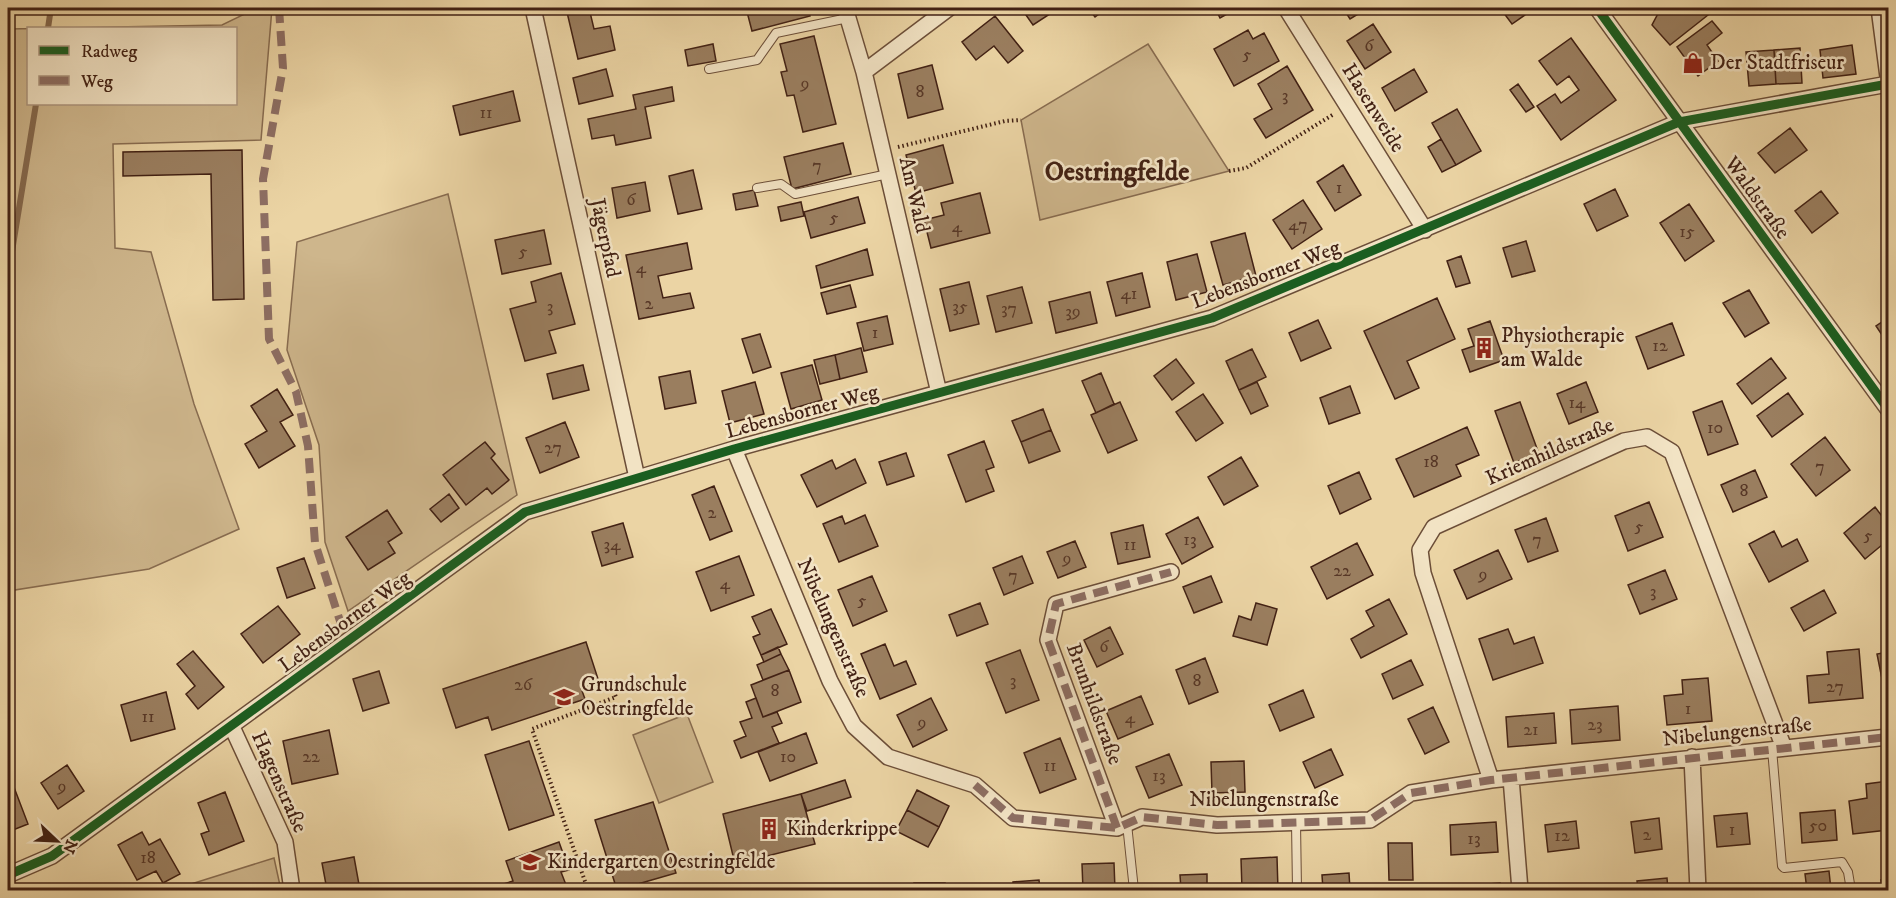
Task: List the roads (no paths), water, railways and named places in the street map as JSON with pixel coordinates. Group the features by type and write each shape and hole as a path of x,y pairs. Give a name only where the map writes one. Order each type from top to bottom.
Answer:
{"street":[{"name":"Jägerpfad","path":"533,8 637,478"},
{"path":"864,72 949,8"},
{"name":"Hasenweide","path":"1286,8 1425,230"},
{"name":"Waldstraße","path":"1597,8 1888,409"},
{"path":"1879,8 1888,77"},
{"name":"Am Wald","path":"846,13 864,72 939,393"},
{"name":"Lebensborner Weg","path":"8,874 52,856 525,512 734,449 1212,318 1679,122 1888,84"},
{"name":"Kriemhildstraße","path":"1491,780 1423,573 1420,550 1434,527 1624,441 1647,437 1672,452 1778,749"},
{"name":"Nibelungenstraße","path":"734,449 830,681 854,726 888,757 975,785 1013,818 1122,826 1142,817 1217,825 1370,820 1411,793 1491,780 1888,737"},
{"name":"Brunhildstraße","path":"1122,826 1048,640 1056,604 1171,572"},
{"name":"Hagenstraße","path":"232,727 285,842 292,891"},
{"path":"1692,757 1698,891"},
{"path":"1511,778 1520,891"}],"lane":[{"path":"709,69 757,60 776,33 846,13"},
{"path":"757,188 781,184 795,195 888,174"},
{"path":"1778,749 1782,866 1784,868 1842,862 1848,872 1851,891"},
{"path":"1296,822 1298,891"},
{"path":"1122,826 1134,891"}],"waterway":[{"path":"48,27 51,8"},
{"path":"8,276 36,105"}],"place":[{"name":"Der Stadtfriseur","path":"1693,63"},
{"name":"Physiotherapie am Walde","path":"1484,348"},
{"name":"Grundschule Oestringfelde","path":"564,697"},
{"name":"Kinderkrippe","path":"769,829"},
{"name":"Kindergarten Oestringfelde","path":"530,862"}],"district":[{"name":"Oestringfelde","path":"1117,172"}]}
